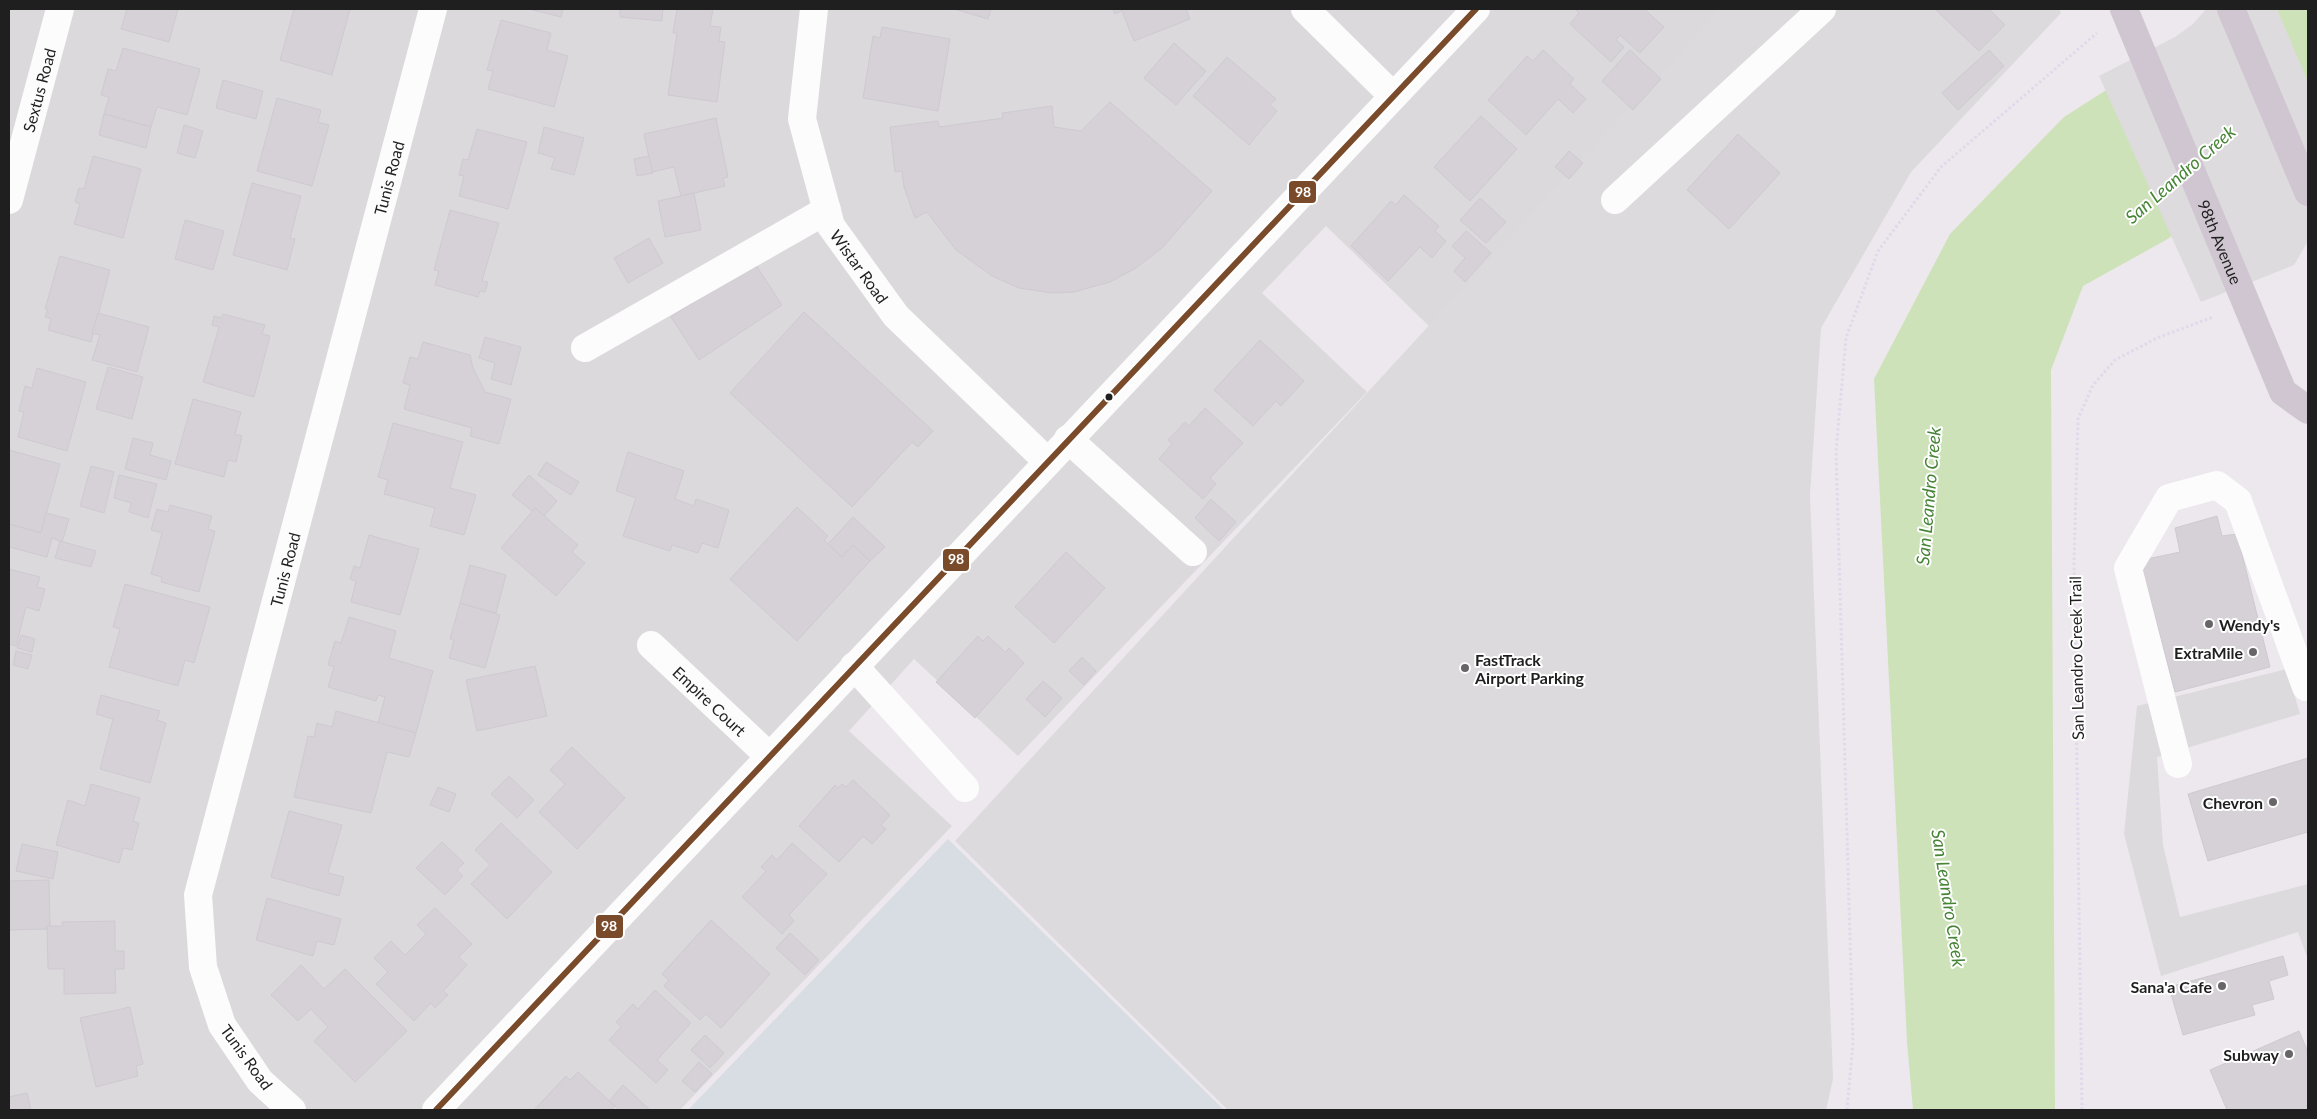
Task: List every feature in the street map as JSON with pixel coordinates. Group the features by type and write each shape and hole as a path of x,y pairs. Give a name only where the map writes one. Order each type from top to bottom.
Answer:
{"main road":[{"name":"98th Avenue","path":"2124,9 2283,392 2308,410"},
{"path":"2231,9 2308,192"}],"street":[{"name":"Sextus Road","path":"9,200 60,9"},
{"name":"Tunis Road","path":"292,1110 260,1081 222,1025 203,967 198,895 434,9"},
{"name":"Wistar Road","path":"814,9 802,119 831,226 896,316 1047,461"},
{"path":"1305,9 1393,96"},
{"path":"436,1110 1476,9"},
{"path":"1615,200 1822,9"},
{"path":"584,348 827,210"},
{"path":"1068,439 1193,552"},
{"path":"2178,764 2128,568 2169,498 2217,485 2238,501 2306,687"},
{"name":"Empire Court","path":"651,645 769,756"},
{"path":"854,666 965,788"}],"path":[{"path":"1847,1110 1853,1042 1836,452 1846,338 1878,250 1941,167 2124,9"},
{"name":"San Leandro Creek Trail","path":"2082,1110 2074,563 2078,419 2093,385 2114,360 2244,295"}],"shaded area":[{"path":"9,9 1730,9 1429,326 1326,226 1262,293 1367,392 1018,756 914,659 849,731 952,826 680,1110 9,1110"},
{"name":"FastTrack Airport Parking","path":"1720,9 2059,9 2061,13 1911,172 1821,328 1810,495 1833,1079 1826,1110 1228,1110 955,841"},
{"path":"2287,669 2300,714 2157,757 2163,845 2180,917 2308,884 2308,960 2298,932 2161,976 2124,834 2137,706"},
{"path":"948,839 1224,1110 688,1110"}],"water":[{"name":"San Leandro Creek","path":"2233,9 2308,9 2308,143 2166,240 2083,286 2051,370 2055,1110 1913,1110 1907,1042 1874,379 1950,234 2064,117"}],"pier":[{"path":"2206,9 2277,9 2308,82 2308,241 2294,265 2201,302 2099,76 2175,37 2193,24"}],"building":[{"path":"127,9 178,9 169,42 121,29"},
{"path":"294,9 350,9 332,75 280,60"},
{"path":"529,9 563,9 561,17"},
{"path":"620,9 663,9 662,21 620,17"},
{"path":"677,9 713,9 710,26 721,27 719,41 725,42 717,102 668,95 677,33 673,33"},
{"path":"954,9 991,9 988,19"},
{"path":"1113,9 1186,9 1190,19 1134,41 1122,11 1115,14"},
{"path":"1575,9 1644,9 1664,27 1640,53 1620,35 1616,40 1624,47 1611,62 1570,24 1579,13"},
{"path":"1935,9 1989,9 2005,25 1979,51"},
{"path":"501,20 551,33 547,50 568,56 554,107 488,89 493,71 487,70"},
{"path":"882,27 950,39 938,111 863,98 873,36 880,38"},
{"path":"1174,43 1206,71 1176,105 1144,78"},
{"path":"123,48 200,69 187,115 157,107 151,127 104,114 109,97 101,95 108,69 116,71"},
{"path":"1543,50 1574,79 1570,84 1586,99 1573,113 1558,99 1526,135 1488,100 1527,56 1533,61"},
{"path":"1630,50 1661,79 1633,110 1602,81"},
{"path":"1989,50 2004,66 1958,110 1942,93"},
{"path":"1227,57 1276,99 1270,105 1277,111 1249,145 1193,96"},
{"path":"223,80 263,91 256,119 216,108"},
{"path":"277,98 321,110 318,122 329,125 312,186 257,171"},
{"path":"1110,102 1212,191 1162,248 1136,268 1110,282 1074,292 1052,293 1019,288 992,276 956,250 927,212 915,218 904,187 902,171 895,172 890,127 938,121 939,127 1003,118 1002,113 1052,106 1054,127 1081,131"},
{"path":"104,114 151,127 146,148 99,135"},
{"path":"1481,116 1517,149 1470,201 1434,167"},
{"path":"716,118 728,177 723,178 725,186 681,196 674,167 652,172 644,134"},
{"path":"184,125 203,131 195,158 177,153"},
{"path":"544,127 584,138 574,175 551,169 555,158 538,153"},
{"path":"477,129 527,142 508,209 459,196 464,176 459,175 463,159 468,160"},
{"path":"1738,134 1780,173 1729,229 1687,190"},
{"path":"1569,151 1583,163 1569,179 1555,167"},
{"path":"93,156 141,169 123,238 74,224 80,204 75,202 79,188 84,189"},
{"path":"649,156 653,173 637,176 634,159"},
{"path":"252,183 301,196 290,238 295,239 287,270 233,255"},
{"path":"694,193 701,230 665,237 658,201"},
{"path":"1404,195 1439,226 1435,231 1446,241 1432,258 1420,247 1388,281 1351,246 1391,201 1396,205"},
{"path":"1480,198 1506,222 1486,243 1460,220"},
{"path":"450,210 499,223 482,281 488,282 485,292 480,291 478,297 435,285 439,271 434,270"},
{"path":"185,220 224,231 213,270 175,259"},
{"path":"1466,231 1491,253 1465,282 1454,271 1465,258 1452,246"},
{"path":"649,238 663,263 628,283 614,258"},
{"path":"60,256 110,270 91,342 48,330 51,319 45,317 48,309 45,309"},
{"path":"754,262 782,305 699,360 671,317"},
{"path":"804,312 933,431 918,447 912,442 852,507 730,393"},
{"path":"98,313 149,327 137,372 92,360 100,335 92,333"},
{"path":"223,314 265,325 262,334 270,336 254,397 203,382 219,327 212,325 214,316 221,318"},
{"path":"485,337 521,347 511,385 491,379 495,363 479,358"},
{"path":"1260,340 1304,381 1281,406 1276,401 1253,426 1214,390"},
{"path":"423,342 470,355 473,368 485,392 511,399 499,444 470,436 472,428 404,409 410,385 403,383 410,357 418,359"},
{"path":"108,367 143,377 132,419 96,409"},
{"path":"37,368 86,382 67,451 18,437 24,412 19,411 25,386 32,388"},
{"path":"193,399 241,412 235,434 242,436 236,462 228,460 224,477 175,464"},
{"path":"1205,408 1243,443 1210,478 1216,484 1203,499 1159,459 1172,444 1168,440 1185,422 1189,426"},
{"path":"393,423 463,442 450,488 476,495 464,535 430,526 435,508 384,494 388,480 378,477"},
{"path":"133,438 153,443 150,455 171,461 166,480 125,469"},
{"path":"9,450 60,464 41,533 9,524"},
{"path":"628,452 684,471 675,499 694,506 696,499 729,510 718,548 702,543 698,553 672,545 670,551 623,536 636,498 616,491"},
{"path":"546,462 579,482 571,495 538,475"},
{"path":"91,466 114,472 104,513 80,506"},
{"path":"119,475 157,484 148,518 129,512 131,503 114,498"},
{"path":"529,475 557,501 544,516 535,508 532,511 512,495"},
{"path":"1211,499 1236,522 1219,541 1195,518"},
{"path":"170,505 212,516 208,529 215,531 199,592 161,582 162,577 151,574 162,533 151,530 157,509 168,512"},
{"path":"797,507 828,536 824,540 842,557 853,545 870,561 797,641 730,579"},
{"path":"535,508 578,545 572,552 585,563 556,596 501,548"},
{"path":"46,513 69,519 62,542 52,538 47,557 9,547 9,524 41,533"},
{"path":"2217,516 2222,536 2237,534 2270,667 2175,692 2143,571 2147,559 2180,552 2175,528"},
{"path":"853,517 885,547 870,561 853,545 842,557 828,544"},
{"path":"369,535 419,549 400,615 351,602 356,581 350,579 354,566 360,568"},
{"path":"60,541 96,551 91,567 55,558"},
{"path":"1066,552 1105,588 1054,643 1015,607"},
{"path":"470,565 506,575 496,613 460,603"},
{"path":"9,569 40,577 37,587 45,589 39,611 26,607 16,646 9,644"},
{"path":"125,584 210,607 194,663 185,660 178,686 109,667 120,629 113,627"},
{"path":"460,603 500,615 485,668 449,658 454,640 450,639"},
{"path":"349,617 396,631 389,658 433,671 416,733 378,723 385,697 378,695 376,701 328,687 334,667 328,665 335,641 341,643"},
{"path":"21,635 35,639 32,652 17,648"},
{"path":"978,636 983,641 988,636 1005,652 1009,648 1024,663 975,718 936,682"},
{"path":"16,651 32,655 28,669 13,665"},
{"path":"1082,657 1096,671 1084,685 1069,671"},
{"path":"535,666 547,716 477,731 466,680"},
{"path":"1043,681 1062,698 1045,717 1026,699"},
{"path":"101,695 160,711 157,720 166,723 150,783 100,769 113,719 96,714"},
{"path":"336,711 416,733 409,757 387,752 371,813 294,797 308,736 314,737 317,723 332,727"},
{"path":"572,747 625,798 577,849 539,812 565,784 550,770"},
{"path":"2308,758 2308,832 2208,861 2188,794"},
{"path":"509,776 534,800 517,818 491,794"},
{"path":"853,780 890,815 881,825 886,829 872,844 863,836 839,862 799,826 835,785 838,788 842,784 846,787"},
{"path":"91,784 140,798 133,821 139,823 132,850 123,848 119,863 56,845 68,800 85,806"},
{"path":"438,787 456,794 449,812 430,805"},
{"path":"289,811 342,825 328,873 344,877 339,896 271,877"},
{"path":"501,823 552,872 507,919 471,884 490,865 475,850"},
{"path":"442,842 464,863 457,870 463,876 445,895 416,868"},
{"path":"792,843 827,874 789,915 794,921 782,934 742,897 766,871 761,867 772,855 777,860"},
{"path":"22,844 58,852 53,879 16,871"},
{"path":"49,880 50,926 47,926 47,929 9,930 9,881"},
{"path":"267,898 341,919 334,945 317,941 313,956 256,940"},
{"path":"435,908 472,944 459,957 467,965 443,991 448,995 435,1008 431,1003 414,1021 376,984 388,972 374,958 391,941 405,955 426,934 417,925"},
{"path":"711,920 770,974 721,1028 706,1014 700,1020 664,986 669,980 662,974"},
{"path":"115,921 115,951 124,951 124,969 115,969 116,993 64,994 64,969 48,969 47,926 63,926 62,922"},
{"path":"790,933 819,960 805,975 776,948"},
{"path":"2283,956 2288,975 2269,981 2274,999 2252,1005 2255,1015 2183,1035 2169,987"},
{"path":"301,965 324,989 345,969 407,1031 355,1082 314,1041 328,1027 311,1009 298,1021 271,995"},
{"path":"655,990 691,1023 657,1060 668,1070 656,1083 609,1040 621,1027 616,1022 633,1004 638,1009"},
{"path":"130,1007 143,1064 136,1066 138,1076 96,1087 80,1018"},
{"path":"2299,1031 2308,1052 2308,1110 2227,1110 2210,1070"},
{"path":"705,1035 724,1053 710,1068 691,1050"},
{"path":"699,1062 712,1074 695,1092 682,1081"},
{"path":"578,1072 615,1106 611,1110 534,1110 566,1076 570,1080"},
{"path":"623,1085 650,1110 620,1110 609,1101"},
{"path":"27,1093 31,1110 9,1110 9,1097"}],"transit line":[{"name":"98","path":"436,1110 1476,9"}],"place":[{"name":"Wendy's","path":"2209,624"},
{"name":"ExtraMile","path":"2253,652"},
{"name":"FastTrack Airport Parking","path":"1465,668"},
{"name":"Chevron","path":"2273,802"},
{"name":"Sana'a Cafe","path":"2222,986"},
{"name":"Subway","path":"2289,1054"}]}
